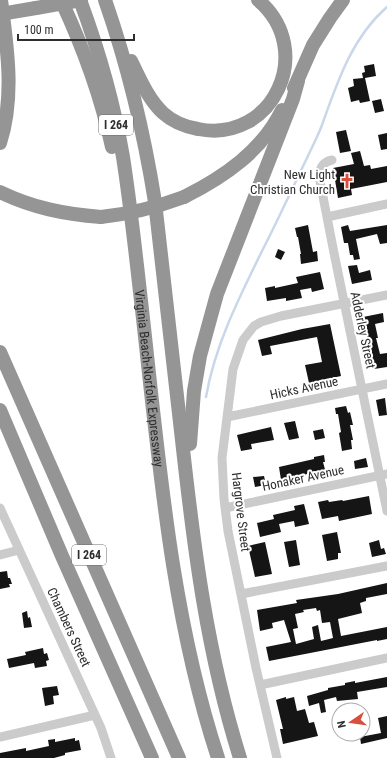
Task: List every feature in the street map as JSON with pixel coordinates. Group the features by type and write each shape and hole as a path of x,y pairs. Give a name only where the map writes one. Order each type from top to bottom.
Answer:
{"highway":[{"path":"0,142 6,118 8,99 6,45 1,0"},
{"path":"74,0 79,42 101,105 110,138 124,208 136,253"},
{"path":"0,14 74,0 88,0"},
{"name":"Virginia Beach-Norfolk Expressway","path":"74,0 99,54 123,156 136,253 166,520 182,614 194,667 218,758"},
{"path":"105,0 131,85 149,164 156,210 196,557 207,624 240,758"},
{"path":"112,19 147,92 155,105 163,113 178,122 193,128 204,130 225,130 237,127 256,117 271,102 278,91 282,79 286,54 283,35 272,14 258,0"},
{"path":"0,192 14,199 50,211 101,217 142,211 162,206 208,185 227,172 254,149 280,116 298,81 313,45 343,0"},
{"path":"189,504 190,424 200,356 217,294 293,99 298,81"},
{"name":"I 264","path":"0,352 179,758"},
{"path":"0,410 152,758"},
{"path":"0,429 34,489"}],"street":[{"name":"Adderley Street","path":"332,160 323,164 320,169 319,176 326,217 362,390 383,475 387,511"},
{"path":"326,217 387,204"},
{"name":"Hargrove Street","path":"277,758 241,594 228,531 225,508 222,479 222,458 233,369 238,350 246,334 254,326 261,322 306,311 387,295"},
{"name":"Hicks Avenue","path":"227,417 387,384"},
{"name":"Honaker Avenue","path":"225,508 383,475"},
{"name":"Chambers Street","path":"0,508 95,715 111,758"},
{"path":"0,555 19,550"},
{"path":"241,594 387,566"},
{"path":"260,685 387,658"},
{"path":"0,737 95,715"}],"building":[{"path":"374,64 376,76 365,78 370,101 360,103 359,100 351,102 348,88 354,86 353,79 363,78 362,73 365,72 364,66"},
{"path":"381,99 384,111 375,113 372,101"},
{"path":"346,130 351,151 340,153 336,132"},
{"path":"387,133 387,149 381,150 378,135"},
{"path":"360,151 364,166 370,165 371,169 387,166 387,182 351,189 352,195 338,198 333,168 354,164 351,153"},
{"path":"308,225 313,252 317,251 318,261 301,264 301,254 295,228"},
{"path":"348,225 350,231 387,225 387,243 380,244 377,234 356,239 360,259 354,260 353,255 350,255 348,243 344,243 341,227"},
{"path":"278,249 285,252 281,260 275,257"},
{"path":"357,265 359,273 370,270 372,280 352,284 348,266"},
{"path":"320,272 324,289 312,292 311,288 300,290 302,298 286,301 286,298 267,301 265,288 275,286 275,288 298,283 296,277"},
{"path":"383,313 384,322 375,324 378,338 376,338 380,354 387,353 387,367 374,369 363,317"},
{"path":"330,324 341,376 309,383 305,365 322,362 317,337 270,346 272,354 262,356 258,340"},
{"path":"385,398 387,415 379,416 376,400"},
{"path":"346,406 348,413 350,412 353,425 350,425 353,440 351,440 352,449 342,451 339,433 341,432 338,414 336,414 335,408"},
{"path":"295,421 299,438 289,440 284,423"},
{"path":"271,427 274,440 251,444 252,449 241,451 237,435"},
{"path":"323,429 325,438 315,440 313,431"},
{"path":"324,455 325,462 323,462 327,477 319,479 316,472 281,480 279,467 314,459 314,457"},
{"path":"366,458 368,467 355,469 354,461"},
{"path":"264,476 266,485 255,487 253,477"},
{"path":"369,496 372,514 339,521 338,516 322,519 318,502 328,500 329,502 343,501"},
{"path":"304,504 309,524 295,527 294,521 279,524 281,532 260,537 257,523 274,519 273,515 295,510 294,506"},
{"path":"337,532 341,553 338,553 338,559 327,561 322,535"},
{"path":"296,540 300,565 289,567 284,542"},
{"path":"379,540 381,549 384,548 386,554 372,557 369,543"},
{"path":"265,542 272,574 255,577 248,546"},
{"path":"7,571 8,578 10,578 12,584 9,584 10,587 0,589 0,572"},
{"path":"387,583 387,594 366,598 366,601 360,603 362,613 338,619 341,636 387,627 387,639 269,661 266,647 291,642 284,620 272,623 273,628 260,631 257,610 297,603 296,600 338,594","holes":["316,608 317,611 320,610 322,623 330,622 333,638 321,641 318,625 312,627 314,639 296,644 293,629 298,628 295,614 304,612 303,610"]},
{"path":"27,611 32,627 24,628 22,613"},
{"path":"43,648 44,654 47,653 49,660 46,661 47,666 35,668 34,663 9,668 7,659 26,655 25,652"},
{"path":"387,677 387,687 357,692 358,699 337,701 336,697 324,700 326,712 321,713 319,703 309,706 307,696 328,690 328,688 345,685 345,683 355,681 355,683"},
{"path":"57,686 59,695 53,696 54,704 45,706 42,688"},
{"path":"286,697 286,699 294,697 297,711 305,709 309,723 314,722 318,736 283,744 280,729 283,729 276,700"},
{"path":"387,716 387,738 371,742 371,735 381,733 378,718"},
{"path":"75,738 75,741 79,740 81,750 65,753 65,755 54,758 0,758 0,753 26,748 26,751 49,746 48,740 55,739 55,742"}],"waterway":[{"path":"206,397 215,359 229,322 317,137 340,77 355,46 364,32 387,7"}],"place":[{"name":"New Light Christian Church","path":"347,181"}]}
